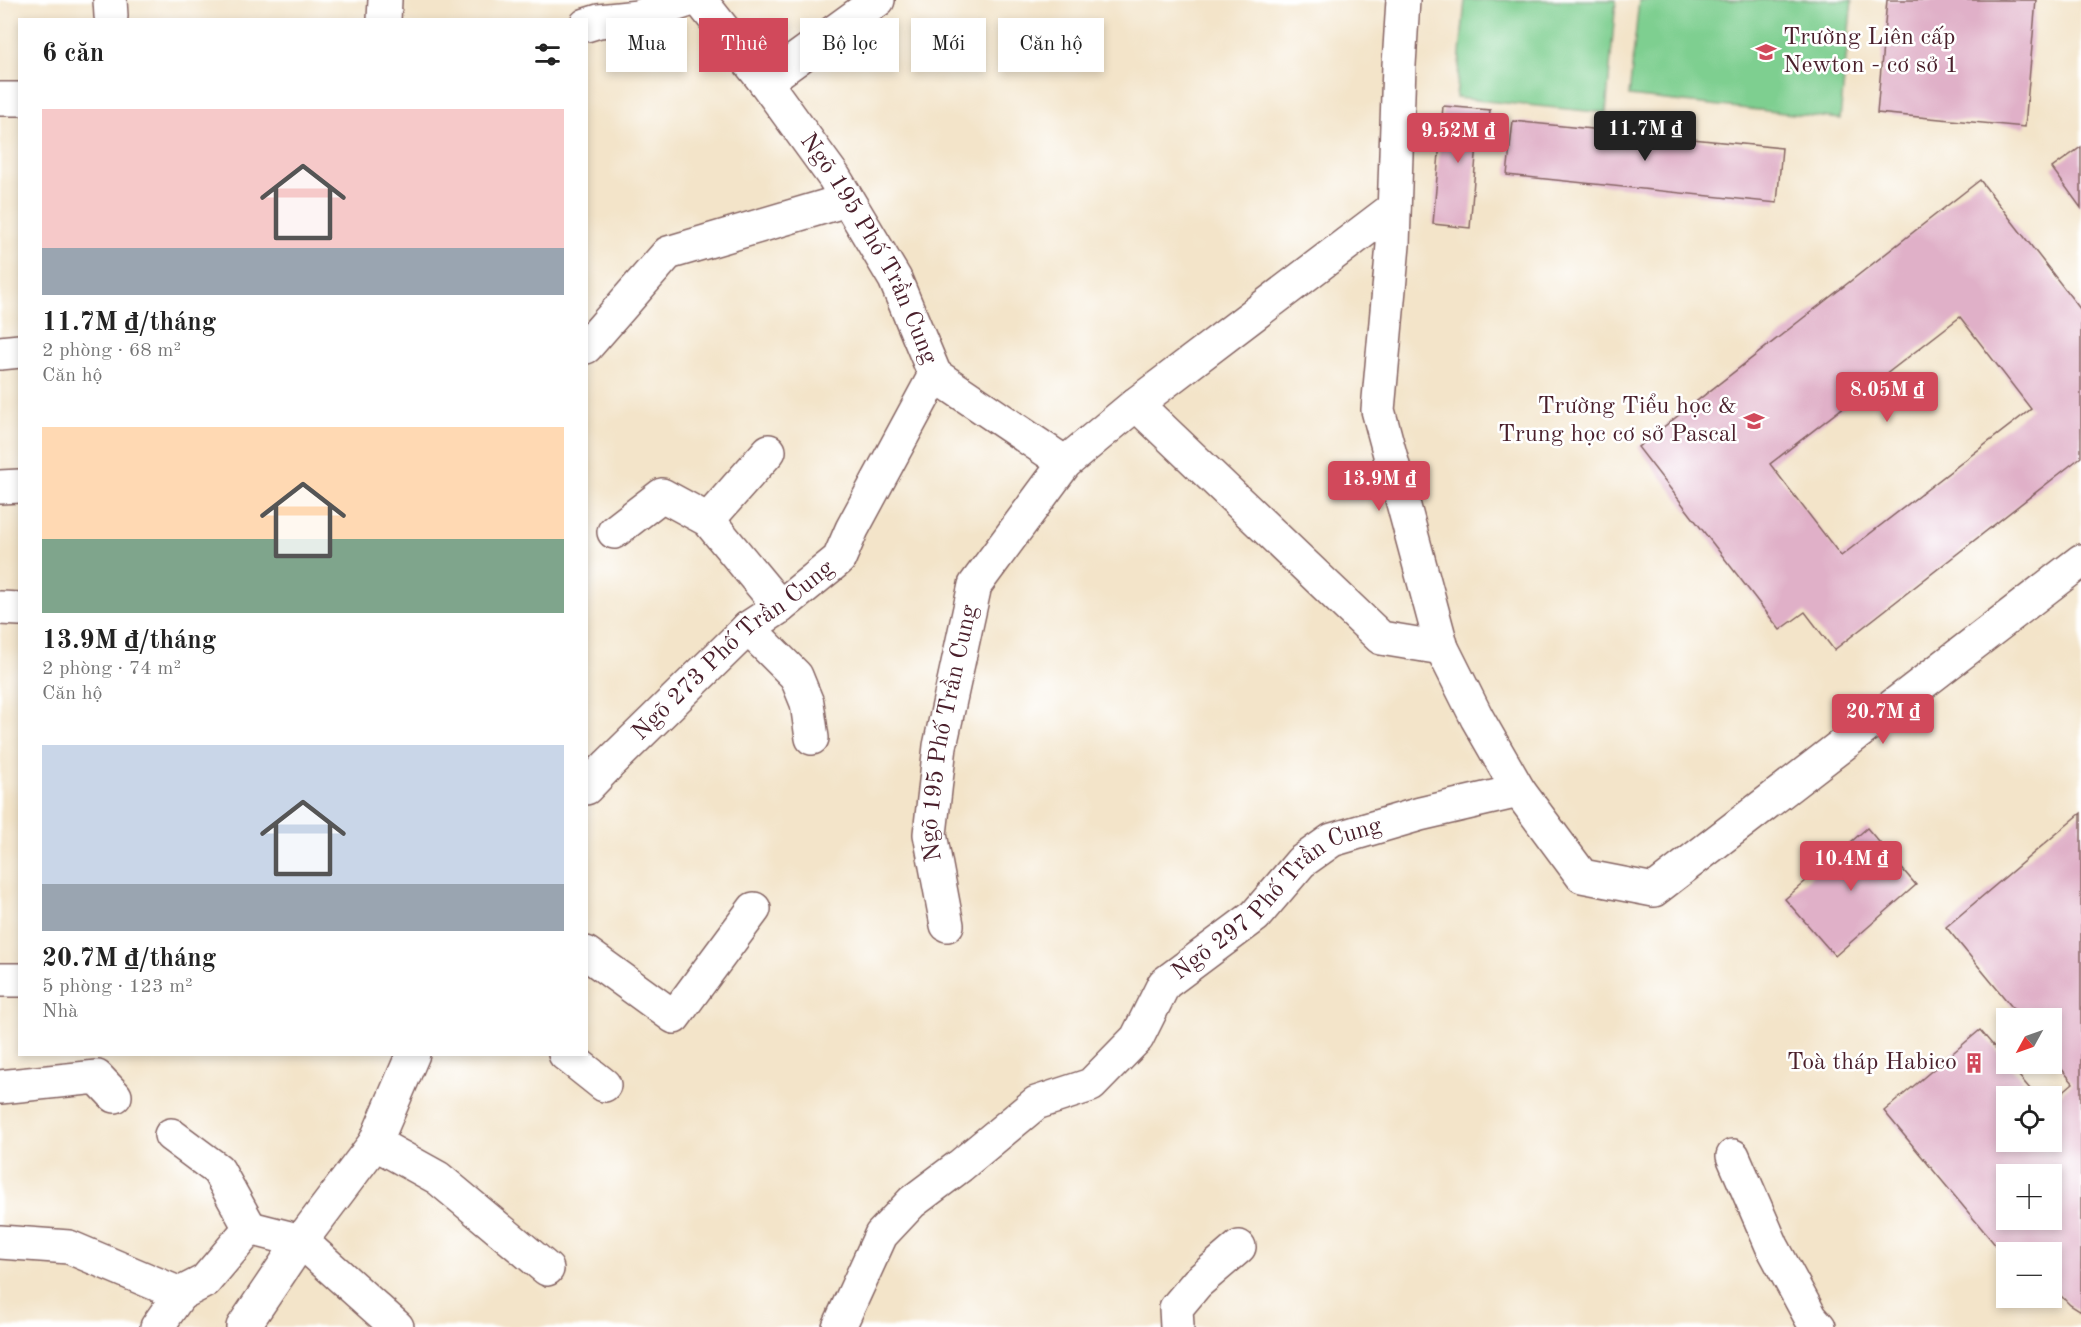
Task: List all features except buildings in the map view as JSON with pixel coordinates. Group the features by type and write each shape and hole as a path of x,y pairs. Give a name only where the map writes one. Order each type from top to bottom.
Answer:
{"street":[{"path":"384,18 385,0"},
{"path":"588,24 638,17 689,0"},
{"name":"Ngõ 195 Phố Trần Cung","path":"700,0 765,82 834,177 895,279 935,375 1065,463"},
{"path":"765,82 878,0"},
{"path":"1403,0 1393,245 1378,410 1442,648 1477,718 1519,791 1582,876 1654,890 2081,561"},
{"path":"0,99 18,99"},
{"path":"588,345 668,253 847,200"},
{"name":"Ngõ 195 Phố Trần Cung","path":"947,925 930,834 940,746 975,585 1065,463 1136,404 1394,208"},
{"path":"0,353 18,351"},
{"name":"Ngõ 273 Phố Trần Cung","path":"588,783 598,758 748,628 780,607 838,559 935,375"},
{"path":"1136,404 1381,638 1442,648"},
{"path":"708,520 769,451"},
{"path":"0,487 18,486"},
{"path":"614,532 662,495 708,520 780,607"},
{"path":"0,608 18,609"},
{"path":"748,628 796,676 807,703 812,738"},
{"name":"Ngõ 297 Phố Trần Cung","path":"839,1327 881,1235 912,1202 960,1166 1035,1103 1091,1085 1137,1038 1164,984 1255,916 1301,862 1332,840 1420,814 1519,791"},
{"path":"588,954 674,1017 754,909"},
{"path":"0,980 18,980"},
{"path":"243,1327 301,1241 375,1143 411,1056"},
{"path":"568,1056 604,1085"},
{"path":"0,1087 103,1076"},
{"path":"171,1136 218,1170 250,1228 301,1241 397,1327"},
{"path":"375,1143 438,1178 547,1269"},
{"path":"1733,1156 1772,1246 1811,1318 1819,1327"},
{"path":"157,1327 180,1294 205,1281 250,1228"},
{"path":"0,1242 69,1247 180,1294"},
{"path":"1178,1327 1176,1308 1197,1283 1239,1247"}],"green space":[{"path":"1465,0 1616,0 1606,113 1456,98"},
{"path":"1639,0 1852,0 1840,119 1629,96"}],"place":[{"name":"Trường Liên cấp Newton - cơ sở 1","path":"1766,52"},
{"name":"Trường Tiểu học & Trung học cơ sở Pascal","path":"1754,421"},
{"name":"Toà tháp Habico","path":"1974,1063"}]}
